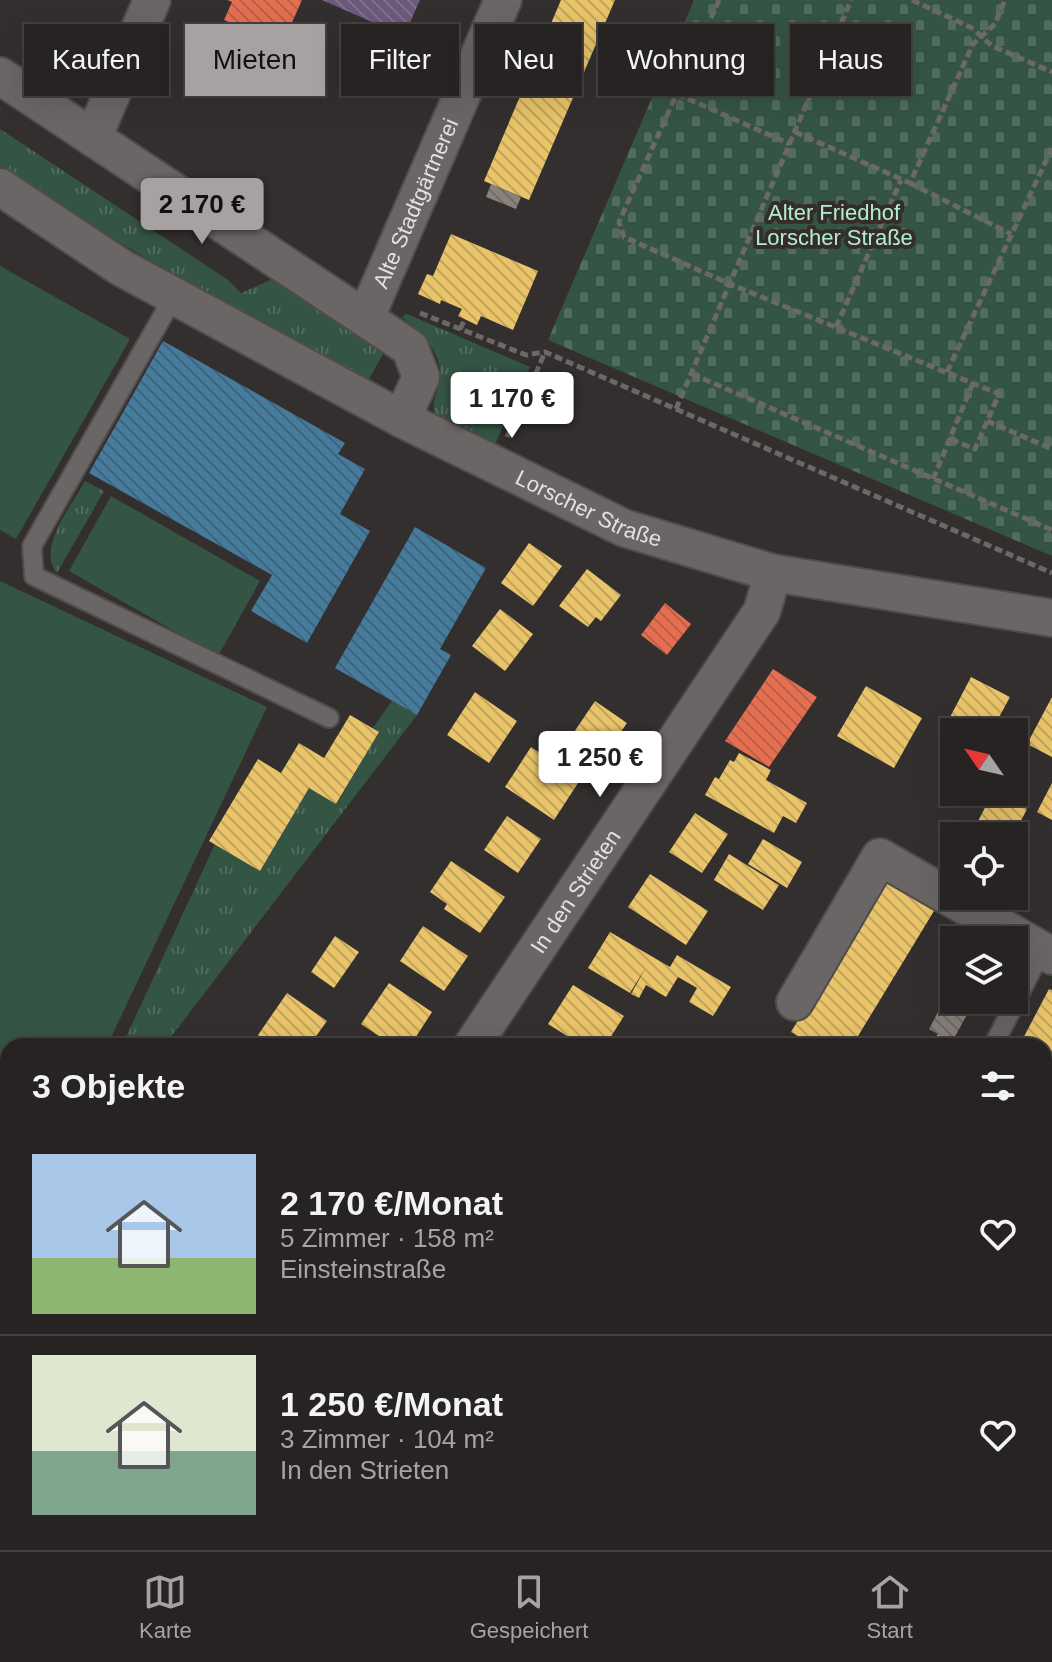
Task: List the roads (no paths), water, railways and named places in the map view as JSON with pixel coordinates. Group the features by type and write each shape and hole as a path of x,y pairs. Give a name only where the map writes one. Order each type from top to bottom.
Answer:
{"street":[{"path":"93,138 152,0"},
{"name":"Alte Stadtgärtnerei","path":"371,306 503,0"},
{"path":"0,76 93,138 371,306 410,348 421,377 402,419"},
{"name":"Lorscher Straße","path":"0,187 122,268 402,419 624,528 773,573 1052,618"},
{"name":"In den Strieten","path":"477,1038 762,611 773,573"},
{"path":"795,1002 880,857 1049,946"}],"lane":[{"path":"174,296 32,546 34,576 329,718"},
{"path":"997,1038 1049,946"}],"park label":[{"name":"Alter Friedhof Lorscher Straße","path":"834,224"}]}
